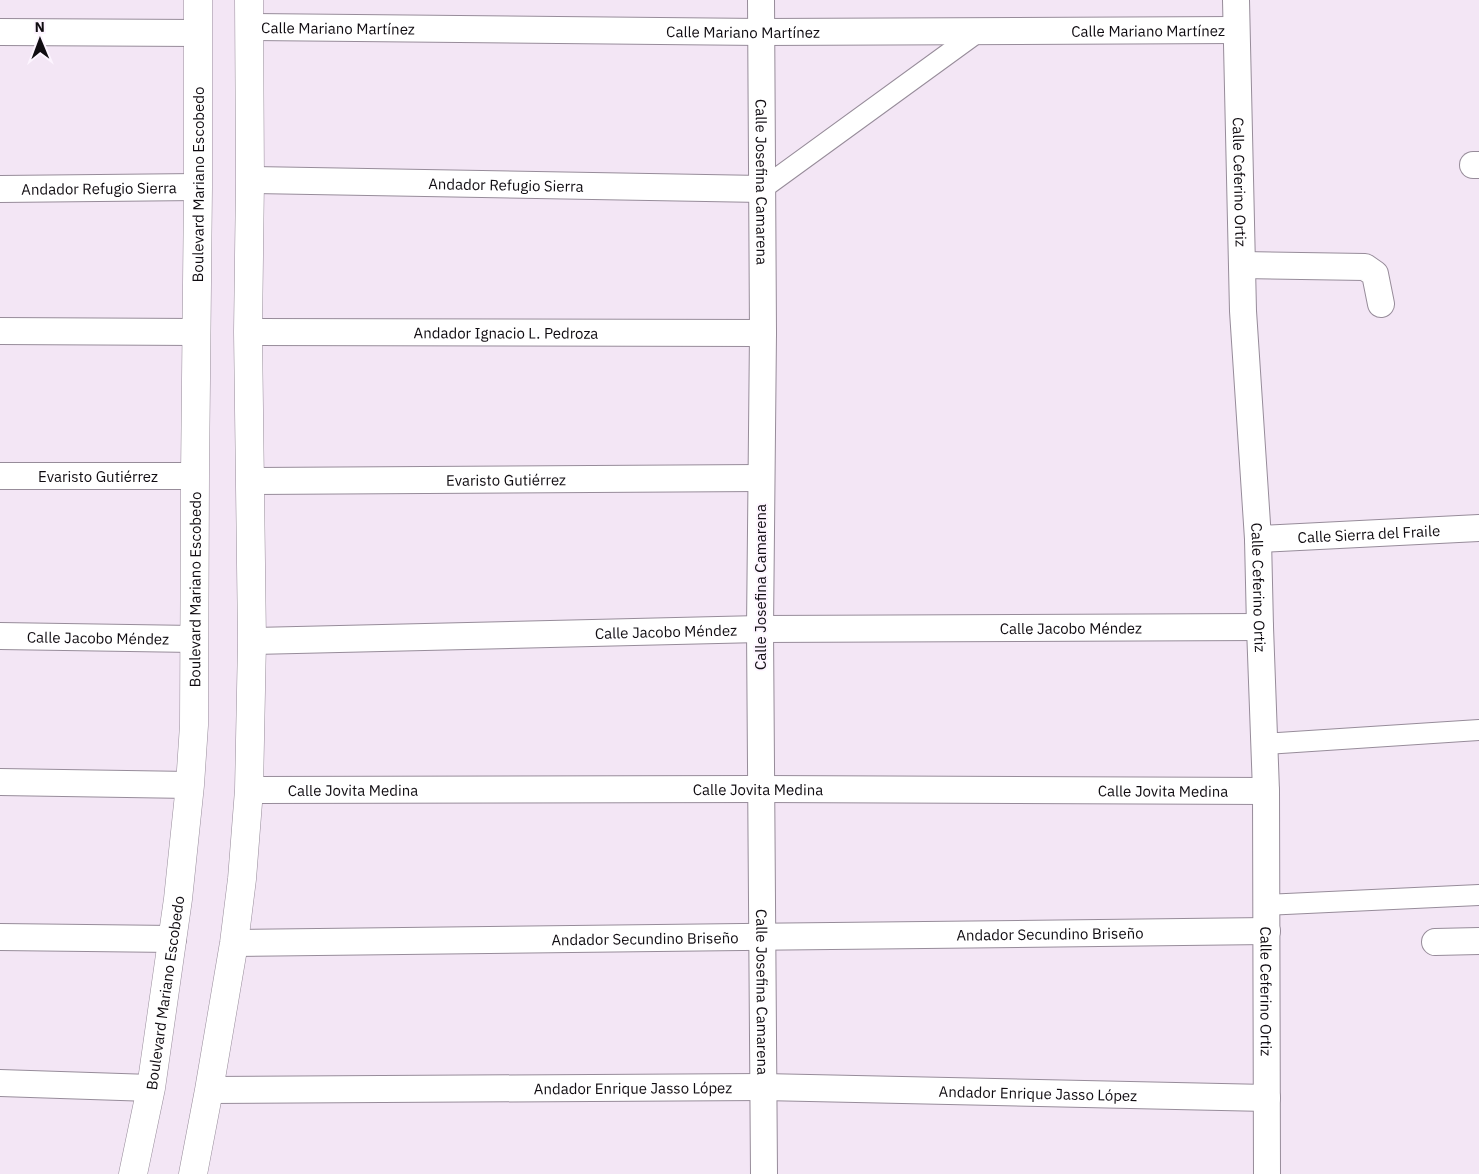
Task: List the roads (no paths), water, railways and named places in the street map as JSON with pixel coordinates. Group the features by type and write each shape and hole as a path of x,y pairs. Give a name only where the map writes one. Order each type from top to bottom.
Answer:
{"street":[{"name":"Boulevard Mariano Escobedo","path":"133,1174 151,1088 173,939 190,785 194,725 198,0"},
{"path":"192,1174 209,1090 234,943 242,879 249,790 252,641 248,332 250,180 249,0"},
{"name":"Calle Josefina Camarena","path":"761,0 762,332 760,629 764,1174"},
{"name":"Calle Ceferino Ortiz","path":"1236,0 1243,311 1258,539 1266,792 1267,1174"},
{"name":"Calle Mariano Martínez","path":"249,27 761,32 1236,30"},
{"path":"0,32 198,33"},
{"path":"762,189 978,32"},
{"name":"Andador Refugio Sierra","path":"250,180 762,189"},
{"name":"Andador Refugio Sierra","path":"0,189 198,187"},
{"path":"1242,265 1365,267 1375,274 1381,304"},
{"path":"0,332 197,332"},
{"name":"Andador Ignacio L. Pedroza","path":"248,332 762,332"},
{"name":"Evaristo Gutiérrez","path":"0,476 194,476"},
{"name":"Evaristo Gutiérrez","path":"251,481 760,478"},
{"name":"Calle Sierra del Fraile","path":"1258,539 1479,528"},
{"name":"Calle Jacobo Méndez","path":"252,641 760,629 1260,627"},
{"name":"Calle Jacobo Méndez","path":"0,636 194,639"},
{"path":"1264,744 1479,730"},
{"path":"0,782 190,785"},
{"name":"Calle Jovita Medina","path":"249,790 761,789 1266,792"},
{"path":"1266,904 1479,895"},
{"name":"Andador Secundino Briseño","path":"234,943 1267,931"},
{"path":"0,937 173,939"},
{"path":"1435,942 1479,941"},
{"path":"0,1084 151,1088"},
{"name":"Andador Enrique Jasso López","path":"209,1090 763,1087 1267,1098"}]}
